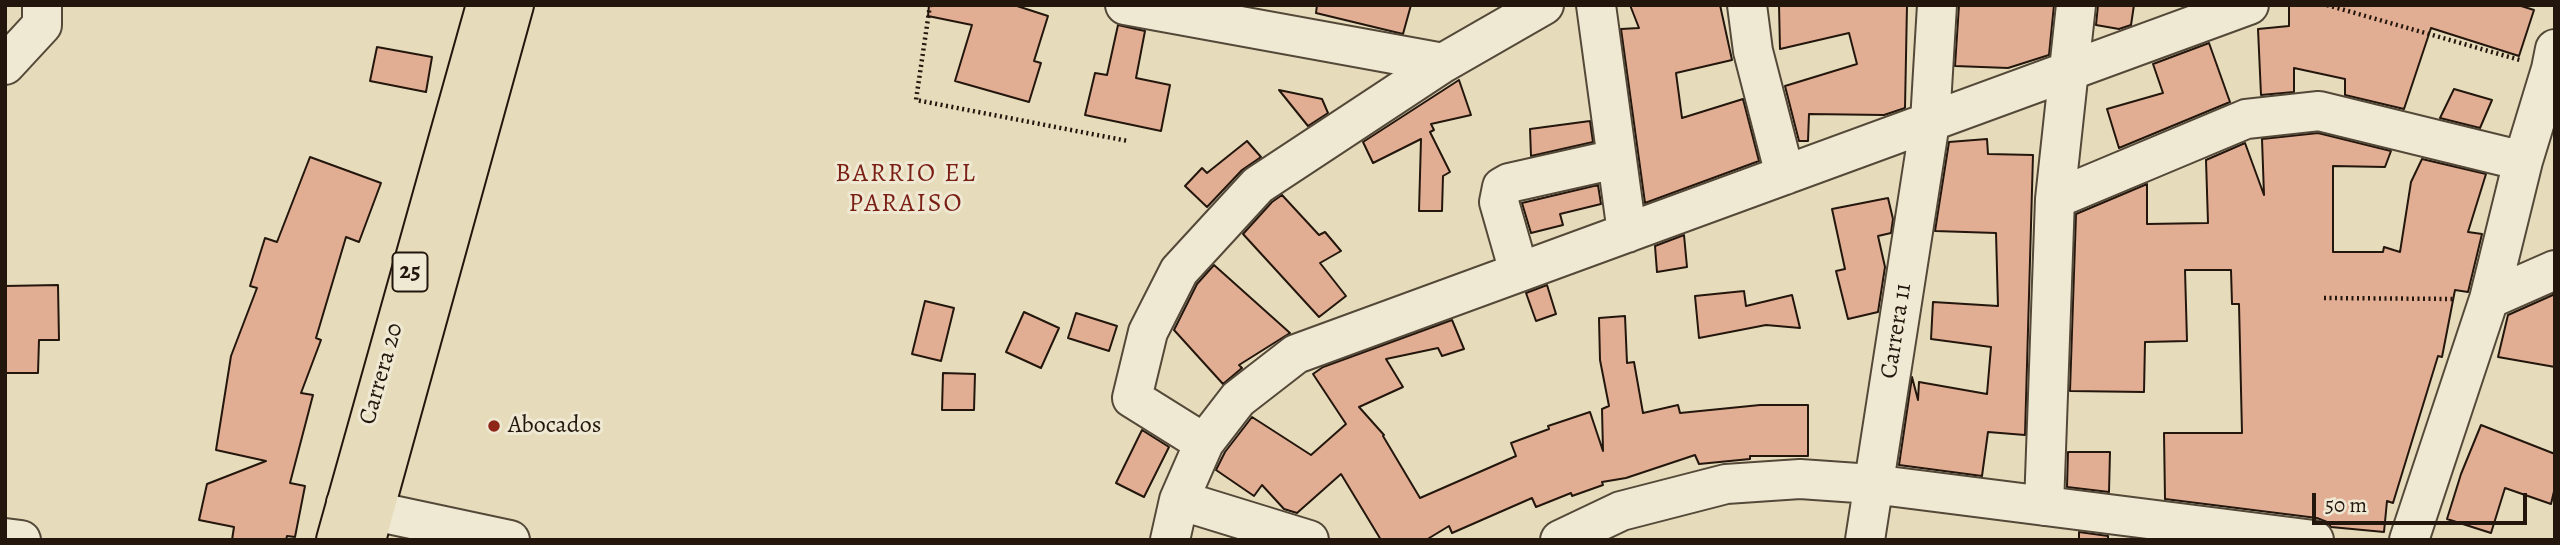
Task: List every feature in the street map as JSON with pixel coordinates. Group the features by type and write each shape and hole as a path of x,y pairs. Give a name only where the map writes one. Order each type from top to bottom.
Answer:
{"main road":[{"name":"Carrera 20","path":"362,518 485,5"},
{"name":"Carrera 20","path":"336,540 362,518 513,5"}],"street":[{"path":"5,65 42,25 42,5"},
{"path":"1125,5 1443,62"},
{"path":"1204,443 1132,398 1148,332 1180,271 1258,185 1443,62 1544,5"},
{"path":"1596,5 1627,233"},
{"path":"1747,5 1753,51 1784,175"},
{"name":"Carrera 11","path":"1865,540 1930,122 1937,5"},
{"path":"2045,506 2055,199 2076,5"},
{"path":"1170,540 1178,499 1204,443 1238,399 1296,354 2242,6"},
{"path":"2409,540 2490,299 2523,161 2553,59"},
{"path":"2055,199 2246,119 2319,111 2523,161"},
{"path":"1519,272 1499,202 1502,187 1509,183 1616,159"},
{"path":"2490,299 2555,270"},
{"path":"1560,540 1621,511 1726,484 1800,479 1872,484 2314,540"},
{"path":"1178,499 1309,540"},
{"path":"362,518 510,540"},
{"path":"5,538 21,540"}],"path":[{"path":"930,5 916,100 1128,141"},
{"path":"2327,5 2553,59"},
{"path":"2324,298 2490,299"}],"building":[{"path":"929,5 1014,5 1048,16 1034,61 1041,63 1029,102 955,81 972,25 928,16"},
{"path":"1317,5 1411,5 1403,34 1316,13"},
{"path":"1630,5 1720,5 1732,60 1676,73 1682,118 1743,99 1759,161 1645,203 1621,29 1639,28"},
{"path":"1779,5 1907,5 1905,108 1884,115 1809,114 1808,141 1799,141 1785,86 1857,64 1849,33 1780,49"},
{"path":"1959,5 2054,5 2049,55 2008,68 1955,66"},
{"path":"2098,5 2134,5 2131,25 2119,29 2096,25"},
{"path":"2289,5 2518,5 2534,10 2519,56 2431,28 2404,109 2345,95 2345,79 2294,68 2294,92 2261,95 2258,29 2289,26"},
{"path":"1118,25 1145,31 1136,78 1170,85 1161,131 1085,115 1095,73 1107,75"},
{"path":"2209,43 2230,102 2119,148 2107,109 2163,93 2153,64"},
{"path":"377,47 432,57 426,92 370,81"},
{"path":"1459,80 1471,115 1431,124 1434,130 1430,132 1450,172 1443,176 1442,211 1419,211 1421,139 1373,163 1363,142"},
{"path":"2454,89 2492,100 2480,128 2440,118"},
{"path":"1279,90 1322,99 1328,113 1308,126"},
{"path":"1590,121 1593,142 1531,156 1530,129"},
{"path":"2318,133 2391,151 2385,167 2333,166 2333,252 2383,252 2384,247 2400,252 2411,182 2422,159 2486,174 2468,232 2482,234 2468,292 2455,290 2442,357 2438,356 2393,503 2387,501 2384,532 2331,527 2317,518 2165,499 2164,433 2242,433 2239,304 2232,304 2231,270 2185,270 2187,341 2145,342 2144,392 2070,391 2076,214 2147,184 2147,224 2208,223 2206,160 2245,143 2264,195 2262,139"},
{"path":"1987,139 1988,154 2033,155 2025,435 1988,432 1982,476 1899,465 1912,377 1918,400 1919,382 1987,394 1991,347 1931,339 1933,302 1998,306 1996,233 1935,231 1949,142"},
{"path":"1247,141 1261,157 1242,170 1207,207 1185,186 1202,168 1207,173"},
{"path":"310,157 381,183 359,242 346,237 316,338 321,340 301,393 313,395 290,483 305,486 295,537 287,536 286,540 232,540 234,527 199,520 207,484 266,461 216,450 231,356 257,288 250,286 265,238 277,242"},
{"path":"1598,185 1601,204 1560,214 1563,225 1531,233 1522,203"},
{"path":"1282,195 1319,235 1325,232 1341,251 1320,263 1346,296 1319,317 1243,234 1272,202"},
{"path":"1888,198 1893,219 1891,233 1878,236 1885,267 1878,312 1848,319 1836,271 1845,269 1832,209"},
{"path":"1684,235 1687,267 1657,272 1655,246"},
{"path":"1214,265 1290,333 1239,365 1242,368 1223,384 1174,330 1197,284"},
{"path":"58,285 59,340 39,340 38,373 5,373 5,286"},
{"path":"1547,285 1556,314 1536,321 1526,293"},
{"path":"1744,291 1746,306 1792,295 1800,328 1766,325 1699,338 1695,296"},
{"path":"2555,294 2555,367 2498,357 2508,315"},
{"path":"925,301 954,308 941,361 912,354"},
{"path":"1024,312 1059,328 1041,368 1006,352"},
{"path":"1076,313 1117,326 1109,351 1068,338"},
{"path":"1625,316 1627,363 1634,362 1643,413 1678,405 1680,413 1760,405 1808,405 1808,456 1750,456 1750,459 1699,464 1695,455 1626,478 1602,482 1603,485 1572,496 1571,493 1536,507 1532,498 1452,533 1449,526 1426,540 1381,540 1341,474 1297,513 1284,509 1262,485 1254,496 1216,470 1225,452 1252,417 1311,455 1346,424 1313,374 1323,367 1452,320 1464,349 1442,356 1438,348 1386,359 1403,387 1359,407 1384,435 1420,498 1516,456 1511,443 1549,429 1548,426 1590,412 1603,451 1602,409 1609,406 1600,360 1599,318"},
{"path":"943,373 975,374 974,410 942,410"},
{"path":"2481,425 2555,454 2555,487 2551,504 2505,488 2491,533 2447,519 2461,474"},
{"path":"1142,430 1169,447 1144,497 1116,483"},
{"path":"2068,452 2110,452 2109,492 2067,487"},
{"path":"2079,532 2108,536 2108,540 2079,540"}],"place":[{"name":"Abocados","path":"494,426"}],"district":[{"name":"BARRIO EL PARAISO","path":"906,190"}]}
